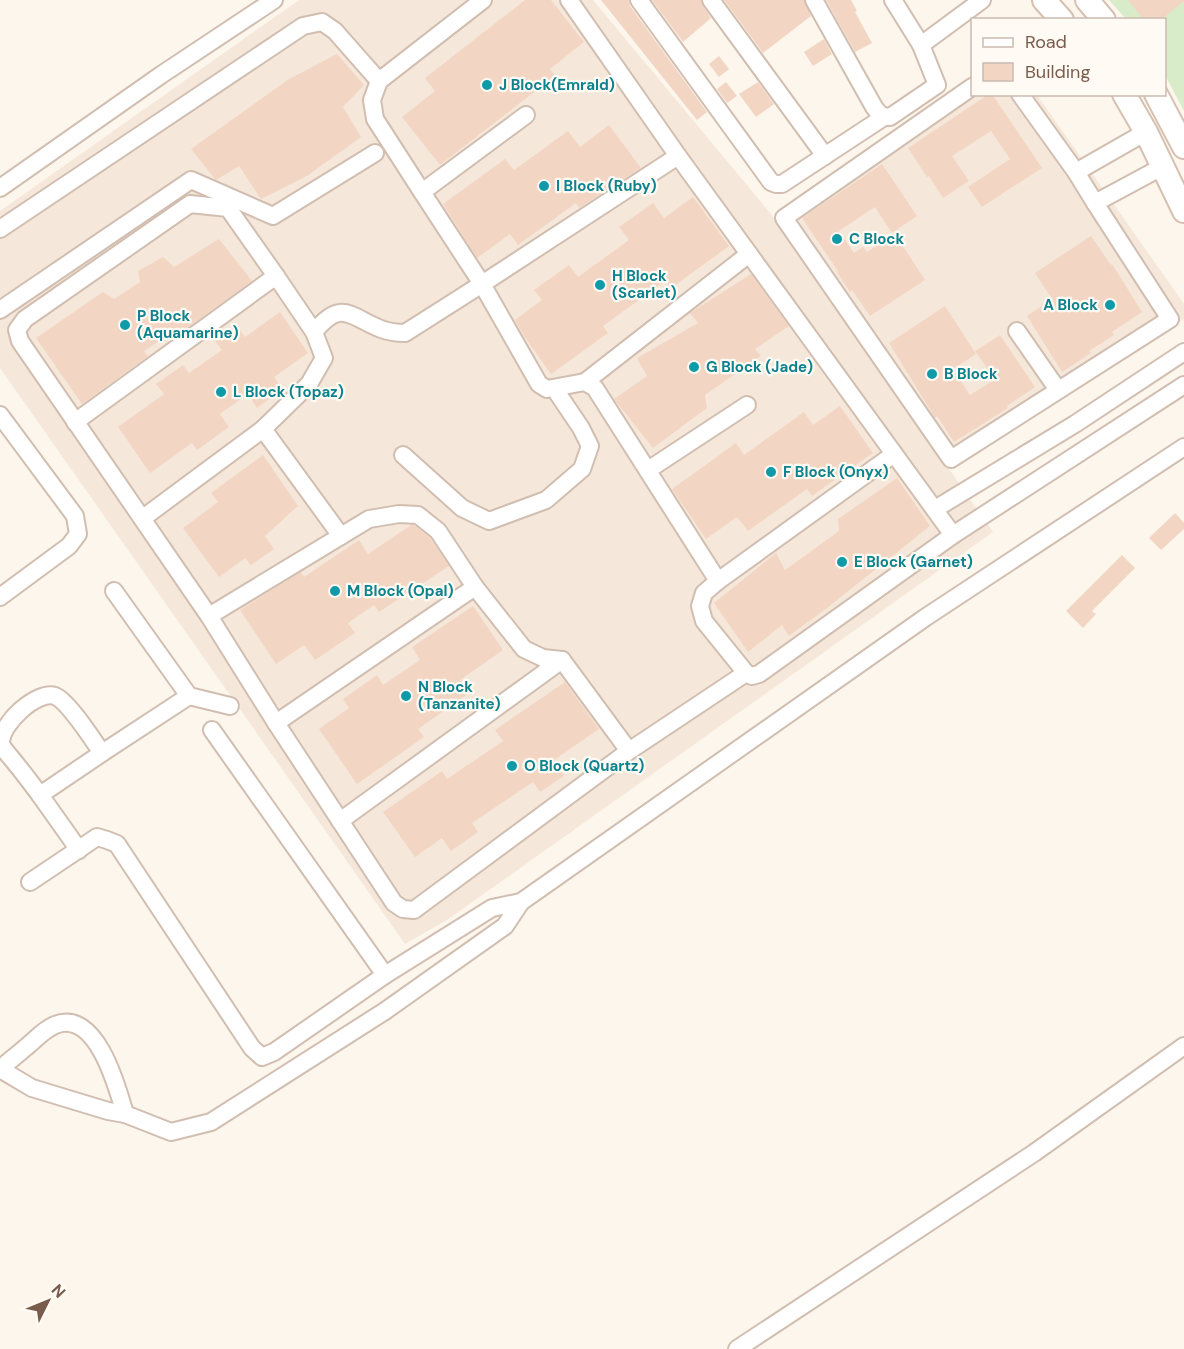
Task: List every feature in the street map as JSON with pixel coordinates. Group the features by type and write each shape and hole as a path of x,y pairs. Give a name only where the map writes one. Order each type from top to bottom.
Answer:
{"street":[{"path":"0,188 161,75 274,0"},
{"path":"483,0 379,81 372,100 375,119 482,284 539,384 547,389 585,382 749,254"},
{"path":"569,0 678,156 953,536"},
{"path":"639,0 771,182 776,184 782,184 937,85 921,45 893,0"},
{"path":"711,0 825,156"},
{"path":"814,0 874,107 884,117"},
{"path":"921,45 982,0"},
{"path":"1044,0 1060,18"},
{"path":"1087,0 1102,18"},
{"path":"0,229 303,26 321,22 335,31 379,81"},
{"path":"971,88 784,218 951,459 1170,319 1076,172 1021,96"},
{"path":"1125,96 1146,132 1184,211"},
{"path":"1157,96 1184,147"},
{"path":"422,192 526,115"},
{"path":"1076,172 1146,132"},
{"path":"0,310 191,180 273,216 375,153"},
{"path":"314,332 324,320 338,313 353,315 394,333 405,333 678,156"},
{"path":"1095,203 1162,166"},
{"path":"142,518 263,429 309,384 324,358 314,332 228,208 190,204 25,319 17,330 20,341 209,616 394,903 403,909 414,910 629,751 746,674"},
{"path":"75,422 276,276"},
{"path":"1017,331 1058,390"},
{"path":"935,509 1075,424 1184,352"},
{"path":"585,382 595,388 718,581"},
{"path":"894,454 704,593 700,606 704,621 746,674 752,676 759,674 953,536 1184,385"},
{"path":"403,455 462,508 489,520 546,500 582,469 590,446 581,428 554,388"},
{"path":"648,470 747,405"},
{"path":"0,415 75,516 78,534 69,546 0,597"},
{"path":"1075,424 1090,447"},
{"path":"263,429 341,536"},
{"path":"125,1113 105,1058 88,1032 75,1023 66,1022 46,1030 0,1069 32,1088 108,1111 125,1113 171,1132 211,1122 385,1011 505,926 521,903 926,617 1184,447"},
{"path":"209,616 369,519 399,514 418,515 438,531 475,587 524,650 543,658 562,660 629,751"},
{"path":"276,723 475,587"},
{"path":"114,591 189,696 230,706"},
{"path":"340,821 562,660"},
{"path":"79,850 0,744 1,730 7,720 40,696 55,696 67,706 102,753"},
{"path":"40,795 189,696"},
{"path":"213,730 385,975"},
{"path":"30,882 97,837 117,844 252,1048 262,1057 274,1052 385,975 492,908 521,903"},
{"path":"737,1349 1034,1153 1184,1046"}],"shaded area":[{"path":"299,0 593,0 771,214 993,532 447,920 405,944 0,368 0,211"},
{"path":"971,76 971,96 1038,96 1184,304 1184,319 953,469 775,214"}],"green space":[{"path":"1109,0 1184,0 1184,111 1166,77 1166,18 1125,18"}],"building":[{"name":"J Block(Emrald)","path":"525,0 551,0 584,42 550,69 555,76 440,165 402,117 435,91 425,78"},
{"path":"601,0 629,0 630,6 707,112 697,120"},
{"path":"652,0 701,0 711,18 683,42"},
{"path":"724,0 804,0 811,16 763,53"},
{"path":"826,0 851,0 872,43 855,52"},
{"path":"1128,0 1184,0 1163,18 1142,18"},
{"path":"824,39 832,54 813,66 804,52"},
{"path":"337,54 364,85 343,107 361,137 307,176 261,199 239,166 216,180 191,149 289,79"},
{"path":"719,56 729,69 719,77 709,64"},
{"path":"726,82 737,96 727,103 717,89"},
{"path":"758,82 774,104 756,117 739,94"},
{"path":"986,96 993,96 1042,168 982,207 968,187 1010,159 991,131 952,156 969,181 943,198 908,148"},
{"name":"I Block (Ruby)","path":"609,125 641,168 579,208 576,203 518,245 510,234 477,258 443,204 505,159 514,170 568,131 580,147"},
{"name":"C Block","path":"882,164 917,216 892,233 875,207 839,231 854,253 863,247 867,252 895,234 925,280 870,316 852,290 850,292 802,218"},
{"name":"H Block (Scarlet)","path":"693,197 729,246 670,289 665,281 603,326 608,333 551,374 515,320 542,300 534,290 569,265 578,277 629,240 619,227 653,203 664,218"},
{"name":"A Block","path":"1091,236 1112,264 1142,312 1112,332 1114,335 1089,351 1091,353 1062,372 1027,316 1052,299 1035,273"},
{"name":"P Block (Aquamarine)","path":"219,239 252,281 177,335 174,331 144,351 148,356 82,404 36,338 103,292 114,299 140,282 138,271 163,257 174,267"},
{"name":"G Block (Jade)","path":"751,274 789,326 755,349 761,356 705,395 707,408 653,448 614,399 647,376 637,358 698,323 690,313"},
{"name":"B Block","path":"945,306 976,354 953,369 970,395 995,379 975,351 1000,335 1035,387 1007,406 1008,408 954,442 937,416 935,418 889,343"},
{"name":"L Block (Topaz)","path":"280,312 308,353 274,377 283,389 257,408 248,394 220,414 229,427 197,450 192,443 150,473 118,427 164,394 156,384 183,365 189,373 222,350 215,341 237,326 245,337"},
{"name":"F Block (Onyx)","path":"840,406 873,453 812,496 807,489 748,531 737,517 706,539 672,489 736,443 744,455 804,412 813,425"},
{"path":"263,455 298,506 265,536 274,549 251,565 245,558 219,577 183,528 218,502 211,493"},
{"name":"E Block (Garnet)","path":"897,478 930,526 789,636 782,625 748,652 714,603 776,553 785,570 839,531 838,519"},
{"path":"1175,513 1184,523 1184,529 1161,550 1149,538"},
{"name":"M Block (Opal)","path":"411,525 430,538 449,566 379,612 374,605 348,623 355,633 315,660 304,645 276,664 240,610 301,572 304,577 359,540 368,554"},
{"path":"1122,555 1135,568 1092,611 1096,614 1083,628 1066,611"},
{"name":"N Block (Tanzanite)","path":"473,606 503,650 460,680 469,693 418,729 424,737 357,784 319,729 349,708 343,699 377,675 383,685 420,660 412,647"},
{"name":"O Block (Quartz)","path":"565,682 599,729 554,760 564,776 540,792 533,782 472,823 478,832 451,851 442,838 415,857 383,812 442,771 447,779 503,741 495,730"}],"place":[{"name":"J Block(Emrald)","path":"487,85"},
{"name":"I Block (Ruby)","path":"544,186"},
{"name":"C Block","path":"837,239"},
{"name":"H Block (Scarlet)","path":"600,285"},
{"name":"A Block","path":"1110,305"},
{"name":"P Block (Aquamarine)","path":"125,325"},
{"name":"G Block (Jade)","path":"694,367"},
{"name":"B Block","path":"932,374"},
{"name":"L Block (Topaz)","path":"221,392"},
{"name":"F Block (Onyx)","path":"771,472"},
{"name":"E Block (Garnet)","path":"842,562"},
{"name":"M Block (Opal)","path":"335,591"},
{"name":"N Block (Tanzanite)","path":"406,696"},
{"name":"O Block (Quartz)","path":"512,766"}]}
